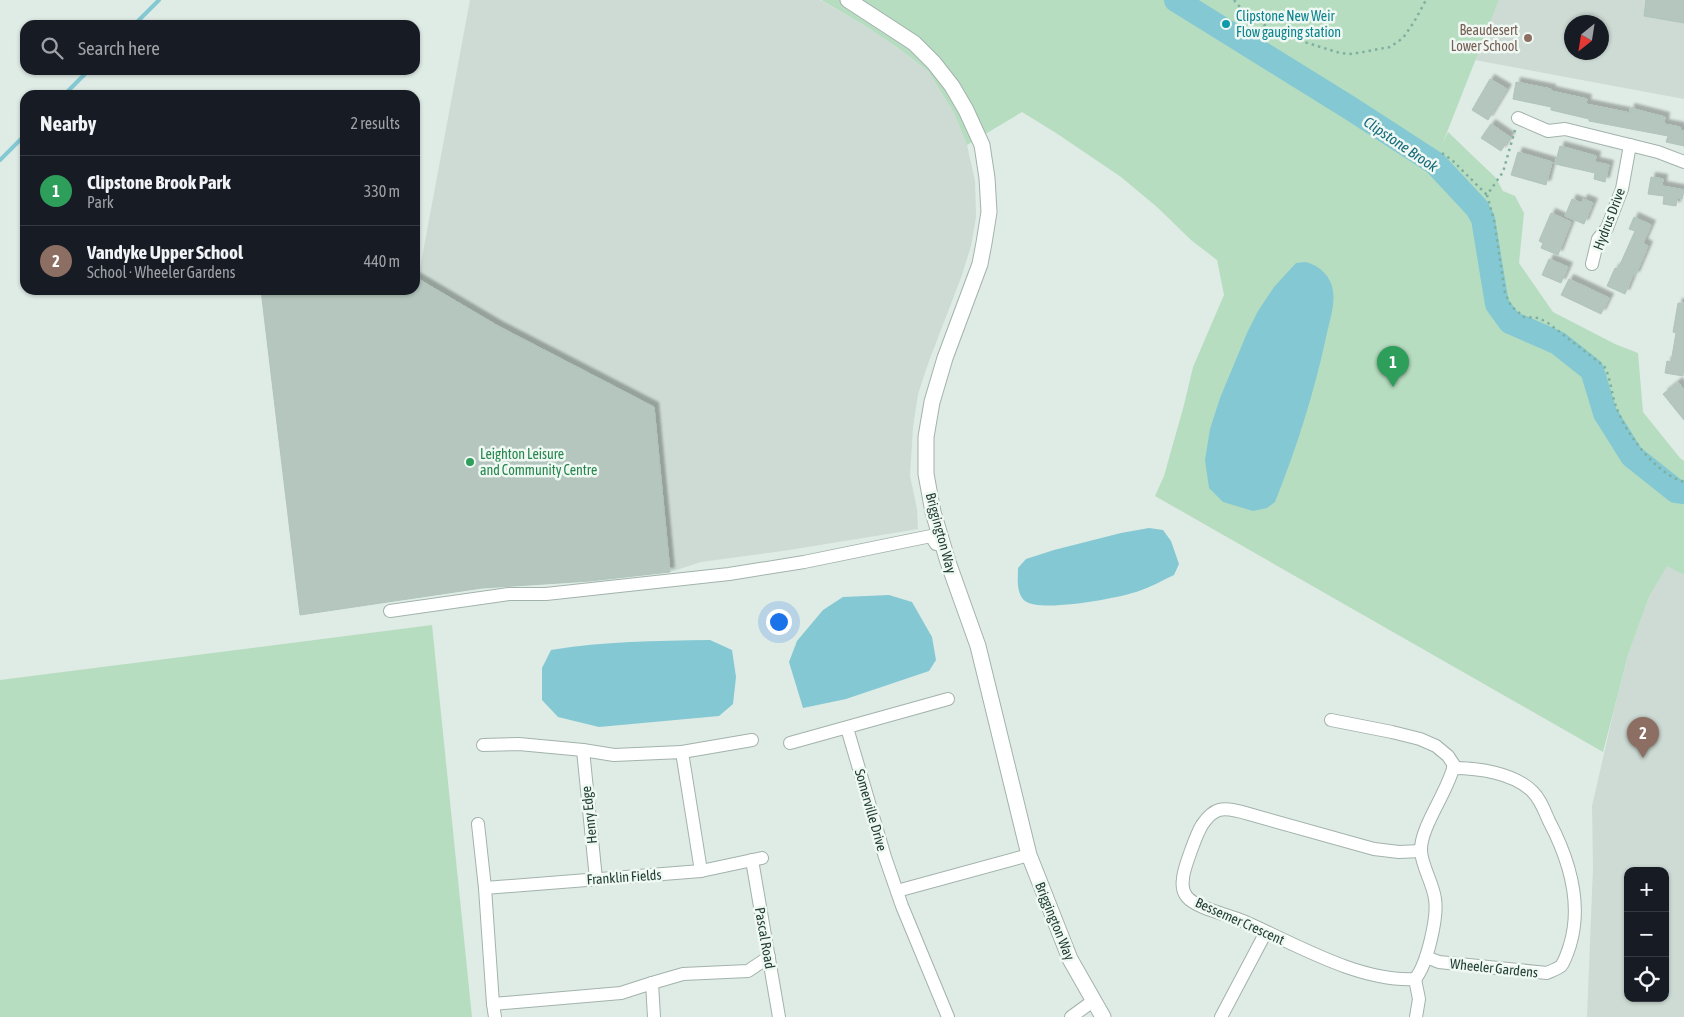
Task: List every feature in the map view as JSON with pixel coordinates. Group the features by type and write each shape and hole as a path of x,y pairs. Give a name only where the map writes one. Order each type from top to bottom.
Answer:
{"street":[{"name":"Briggington Way","path":"848,0 914,43 934,63 952,86 982,145 987,178 989,212 984,243 977,273 945,358 932,402 926,437 926,474 932,512 978,646 1029,854 1070,959 1103,1017"},
{"path":"1518,118 1548,131 1565,130 1658,152 1684,162"},
{"name":"Hydrus Drive","path":"1592,264 1598,239 1606,228 1622,188 1630,145"},
{"path":"390,610 509,594 546,594 729,574 804,562 931,536 936,544 942,543"},
{"path":"790,743 948,699"},
{"path":"1331,720 1420,739 1436,746 1448,756 1454,766 1451,779 1423,838 1421,851 1436,903 1426,957 1420,974 1415,979 1419,999 1416,1017"},
{"name":"Somerville Drive","path":"847,728 884,857 948,1017"},
{"path":"483,745 519,744 614,755 682,752 752,740"},
{"name":"Henry Edge","path":"583,750 596,879"},
{"path":"682,752 701,871"},
{"name":"Wheeler Gardens","path":"1426,957 1439,962 1548,974 1561,965 1569,950 1573,934 1575,920 1574,884 1560,841 1542,803 1532,791 1520,782 1479,770 1453,768"},
{"name":"Bessemer Crescent","path":"1415,979 1385,977 1318,956 1243,921 1199,905 1187,898 1183,888 1182,877 1201,826 1209,816 1219,810 1243,812 1374,849 1399,852 1421,851"},
{"path":"478,824 486,888 494,1011 620,992 683,974 748,971 769,957"},
{"path":"897,891 1029,854"},
{"name":"Franklin Fields","path":"486,888 701,871 757,859"},
{"name":"Pascal Road","path":"757,859 769,957 779,1017"},
{"path":"1222,1017 1266,932"},
{"path":"652,983 654,1017"},
{"path":"1071,1017 1093,1001"}],"path":[{"path":"1234,0 1245,13 1266,26 1301,41 1340,53 1352,54 1390,46 1403,38 1426,0"},
{"path":"1487,195 1502,172 1518,118"},
{"path":"1442,153 1452,160 1487,195 1494,220 1505,293 1510,306 1524,317 1539,318 1548,323 1604,366 1617,408 1634,439 1655,463 1674,478 1684,482"}],"shaded area":[{"path":"470,0 820,0 867,27 928,71 954,113 967,145 975,181 976,217 971,246 918,394 913,427 910,476 917,509 918,529 701,562 670,572 664,516 498,326 420,280 420,268"},
{"name":"Beaudesert Lower School","path":"1499,0 1684,0 1684,99 1475,60"},
{"path":"1667,565 1684,575 1684,1017 1587,1017 1593,868 1592,806 1628,655 1649,597"}],"green space":[{"path":"821,0 1499,0 1442,145 1448,132 1496,178 1503,191 1515,196 1524,213 1519,263 1553,312 1615,344 1638,353 1643,412 1684,461 1684,488 1680,487 1635,453 1610,412 1595,369 1561,340 1512,319 1500,303 1486,218 1480,206 1436,159 1435,163 1483,219 1497,304 1509,322 1558,343 1592,370 1605,413 1632,456 1676,490 1684,492 1684,575 1667,566 1649,597 1628,655 1603,752 1155,496 1164,476 1193,367 1224,295 1217,260 1191,240 1157,207 1121,177 1022,112 967,145 954,113 928,71 867,27"},
{"path":"432,625 472,1017 0,1017 0,680"}],"water":[{"path":"1306,262 1324,272 1330,281 1333,296 1331,317 1305,418 1275,502 1267,508 1253,511 1223,502 1209,488 1205,460 1210,429 1220,398 1258,311 1274,287 1296,263"},
{"path":"1149,528 1163,530 1171,541 1179,564 1174,575 1148,588 1129,594 1080,603 1063,605 1033,604 1022,598 1018,586 1018,568 1026,559 1121,533"},
{"path":"889,595 912,602 932,637 936,660 929,671 846,699 803,708 789,662 797,641 823,610 843,597"},
{"path":"710,640 732,650 736,677 733,704 719,716 599,727 558,717 542,700 542,668 551,650 611,643"}],"building":[{"path":"1646,0 1684,0 1684,23 1644,16"},
{"path":"1490,79 1507,89 1488,120 1472,110"},
{"path":"1516,82 1587,99 1586,104 1630,113 1630,108 1665,117 1664,124 1680,127 1680,130 1684,131 1684,146 1666,142 1668,136 1589,121 1589,119 1551,110 1551,107 1513,99"},
{"path":"1491,124 1510,137 1501,151 1481,138"},
{"path":"1560,146 1596,156 1595,162 1609,165 1605,182 1594,179 1595,173 1555,164"},
{"path":"1518,152 1552,162 1546,185 1511,175"},
{"path":"1651,177 1663,179 1662,186 1684,190 1682,199 1677,198 1676,206 1663,204 1664,196 1648,194"},
{"path":"1572,199 1582,203 1583,199 1593,203 1584,224 1565,216"},
{"path":"1551,213 1571,222 1558,255 1541,248 1543,243 1539,241"},
{"path":"1634,217 1651,225 1643,243 1648,246 1625,294 1607,286 1615,268 1618,269 1635,231 1629,229"},
{"path":"1549,259 1568,267 1561,283 1542,275"},
{"path":"1569,279 1609,298 1601,314 1561,295"},
{"name":"Leighton Leisure and Community Centre","path":"420,280 498,326 654,407 670,572 590,581 482,588 300,615 262,295 420,295"},
{"path":"1678,303 1684,303 1683,376 1665,373 1667,361 1671,362 1676,333 1673,332"},
{"path":"1678,382 1684,390 1684,420 1663,394"}],"waterway":[{"path":"139,20 159,0"},
{"name":"Clipstone Brook","path":"1176,0 1435,163 1477,208 1483,219 1497,304 1510,322 1558,343 1592,370 1605,413 1632,456 1676,491 1684,492"},
{"path":"69,90 84,75"},
{"path":"0,160 20,140"}],"place":[{"name":"Clipstone New Weir Flow gauging station","path":"1226,24"},
{"name":"Beaudesert Lower School","path":"1528,38"},
{"name":"Clipstone Brook Park","path":"1393,387"},
{"name":"Leighton Leisure and Community Centre","path":"470,462"},
{"name":"Vandyke Upper School","path":"1643,758"}]}
